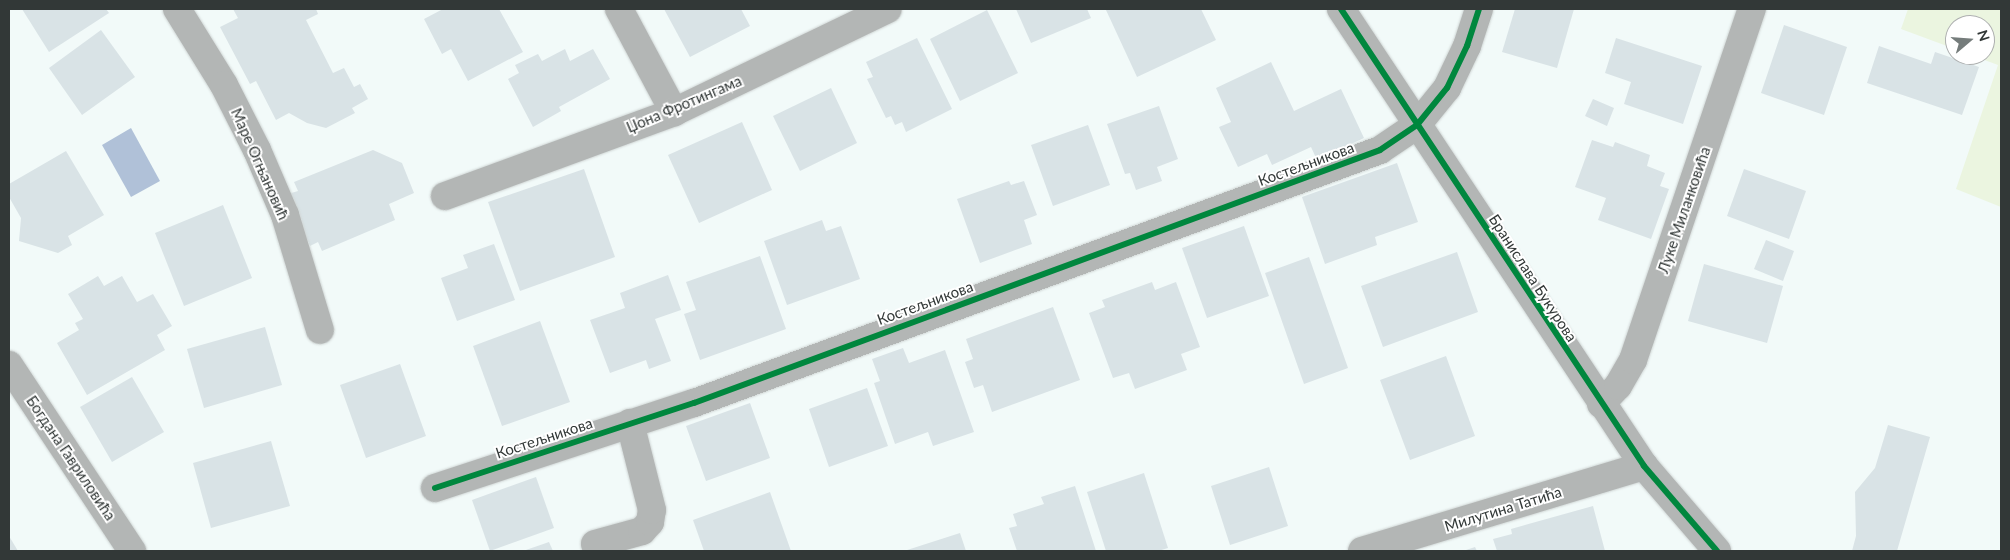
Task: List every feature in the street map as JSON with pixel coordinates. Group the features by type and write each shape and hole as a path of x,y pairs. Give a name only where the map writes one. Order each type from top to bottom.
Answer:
{"street":[{"name":"Маре Огњановић","path":"178,9 224,85 257,150 285,215 320,330"},
{"path":"619,9 674,112"},
{"name":"Џона Фротингама","path":"445,196 674,112 888,9"},
{"name":"Бранислава Букурова","path":"1341,9 1601,404 1644,466 1717,551"},
{"name":"Костељникова","path":"435,488 694,403 1380,150 1417,125 1447,88 1467,46 1479,9"},
{"name":"Луке Миланковића","path":"1601,404 1618,386 1633,360 1752,9"},
{"name":"Богдана Гавриловића","path":"9,365 132,551"},
{"path":"595,544 642,531 650,522 652,510 630,423"},
{"name":"Милутина Татића","path":"1362,551 1644,466"}],"green space":[{"path":"1908,9 2001,9 2001,207 1956,189 1998,65 1995,64 1995,15 1945,15 1945,45 1901,29"}],"water":[{"path":"131,128 160,181 131,197 102,145"}],"building":[{"path":"22,9 106,9 109,13 49,52"},
{"path":"233,9 316,9 318,14 306,20 333,73 344,68 354,87 360,84 368,99 352,108 355,113 326,128 307,123 289,113 276,120 256,81 250,84 220,27 238,18"},
{"path":"443,9 499,9 523,52 468,81 451,49 442,54 424,19"},
{"path":"664,9 741,9 750,26 690,57"},
{"path":"1016,9 1087,9 1091,18 1031,43"},
{"path":"1201,9 1216,40 1137,77 1106,10"},
{"path":"1515,9 1574,9 1557,68 1502,52"},
{"path":"987,10 1018,73 960,101 930,39"},
{"path":"1784,25 1847,47 1824,115 1761,93"},
{"path":"101,30 135,77 82,115 49,68"},
{"path":"917,38 952,109 906,132 902,122 895,125 891,116 886,118 867,79 873,77 866,62"},
{"path":"1616,38 1702,66 1683,124 1624,104 1631,82 1605,73"},
{"path":"1879,46 1931,64 1935,52 1945,55 1945,65 1973,65 1979,67 1962,115 1867,83"},
{"path":"565,49 570,61 593,49 610,79 559,107 561,111 533,127 508,79 519,73 515,65 538,54 542,61"},
{"path":"1271,62 1294,111 1341,89 1364,138 1317,160 1311,147 1272,165 1267,154 1238,167 1219,127 1231,122 1216,88"},
{"path":"831,88 857,143 800,171 773,116"},
{"path":"1593,99 1614,108 1607,126 1585,116"},
{"path":"1159,106 1178,159 1157,167 1162,181 1136,190 1130,173 1125,174 1107,124"},
{"path":"742,122 772,190 699,223 668,155"},
{"path":"1088,125 1110,185 1053,206 1031,145"},
{"path":"1592,140 1613,147 1615,142 1650,155 1647,166 1665,173 1660,186 1669,189 1651,239 1598,220 1606,198 1575,187"},
{"path":"373,150 402,163 414,193 389,204 395,220 322,251 318,242 310,246 288,194 298,191 294,182"},
{"path":"66,151 104,215 68,236 72,245 58,253 19,241 21,218 9,197 9,184"},
{"path":"1397,163 1418,222 1375,237 1377,245 1325,264 1302,197"},
{"path":"584,169 615,257 520,291 488,202"},
{"path":"1744,169 1806,191 1789,239 1727,216"},
{"path":"1009,181 1011,185 1024,181 1037,215 1024,220 1032,244 980,263 957,199"},
{"path":"223,205 252,278 184,306 155,233"},
{"path":"822,220 826,231 841,226 860,279 787,305 764,241"},
{"path":"1244,226 1269,296 1207,318 1182,248"},
{"path":"1766,240 1794,251 1783,281 1754,269"},
{"path":"494,244 515,300 457,321 441,278 468,268 463,255"},
{"path":"1457,252 1478,312 1383,347 1361,286"},
{"path":"760,256 786,329 700,360 684,314 696,310 686,282"},
{"path":"1309,257 1348,368 1304,384 1265,273"},
{"path":"1704,264 1783,286 1767,343 1688,321"},
{"path":"668,275 681,310 655,319 671,361 649,369 646,360 610,373 590,320 625,308 620,293"},
{"path":"98,276 104,286 122,276 137,302 153,294 172,326 157,335 165,350 87,395 57,343 79,330 75,323 83,319 68,294"},
{"path":"1152,282 1155,290 1176,282 1200,347 1181,354 1187,370 1135,389 1129,373 1113,378 1089,313 1105,307 1102,300"},
{"path":"1053,307 1080,380 992,412 983,385 974,388 965,362 973,359 966,339"},
{"path":"540,321 570,402 502,426 473,346"},
{"path":"265,327 282,385 204,408 187,349"},
{"path":"903,348 909,363 945,350 974,432 933,446 928,432 895,444 874,383 880,381 872,359"},
{"path":"1446,356 1475,436 1410,460 1380,380"},
{"path":"400,364 426,436 366,458 340,385"},
{"path":"132,377 164,432 112,462 80,407"},
{"path":"867,388 888,446 829,467 809,409"},
{"path":"750,403 770,458 706,481 686,426"},
{"path":"1888,425 1930,437 1897,551 1852,551 1856,536 1855,492 1875,468"},
{"path":"271,441 290,506 211,528 193,463"},
{"path":"1269,467 1288,526 1230,545 1211,486"},
{"path":"1144,473 1168,548 1158,551 1106,551 1087,492"},
{"path":"536,477 554,528 490,551 472,500"},
{"path":"1075,486 1096,551 1017,551 1009,528 1017,526 1013,514 1044,504 1041,497"},
{"path":"770,492 791,551 704,551 693,520"},
{"path":"1593,506 1605,551 1497,551 1493,539 1512,534 1511,529"},
{"path":"960,533 966,551 904,551"},
{"path":"9,536 18,551 9,551"},
{"path":"549,542 553,551 523,551"},
{"path":"1475,547 1477,551 1463,551"}],"cycle path":[{"path":"1341,9 1644,466 1717,551"},
{"path":"435,488 694,403 1380,150 1417,125 1447,88 1467,46 1479,9"}]}
